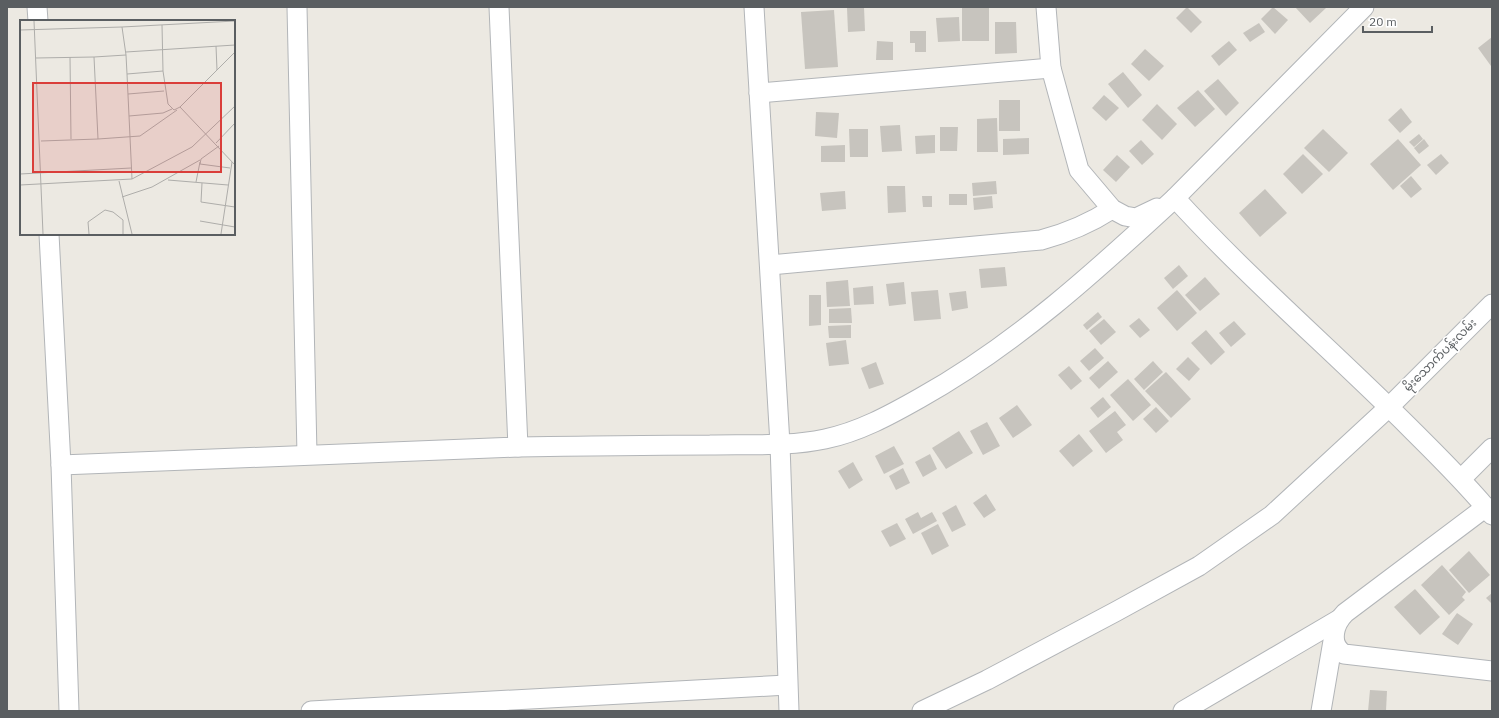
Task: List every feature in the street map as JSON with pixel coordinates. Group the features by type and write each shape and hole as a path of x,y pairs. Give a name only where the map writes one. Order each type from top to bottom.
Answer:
{"street":[{"path":"37,7 38,20"},
{"path":"297,7 307,454"},
{"path":"499,7 518,447"},
{"path":"754,7 780,444 789,711"},
{"path":"1046,7 1051,68 1079,170 1112,210 1125,216 1136,218 1175,198"},
{"path":"61,466 307,454 518,447 780,444 824,439 857,430 892,414 947,383 1031,325 1101,266 1175,198 1364,7"},
{"path":"759,93 1051,68"},
{"path":"1175,198 1216,243 1389,406 1461,479 1489,511 1336,627 1183,711"},
{"path":"770,265 1041,240 1068,233 1094,221 1112,210"},
{"path":"49,235 61,466 69,711"},
{"name":"မိုးသောက်ပန်းလမ်း","path":"922,711 994,676 1199,566 1272,515 1389,406 1492,304"},
{"path":"1461,479 1492,448"},
{"path":"1336,627 1337,647 1339,651 1344,654 1492,671"},
{"path":"1320,711 1336,627"},
{"path":"311,711 788,685"}],"building":[{"path":"864,7 865,31 848,32 847,8"},
{"path":"962,7 989,7 989,41 962,41"},
{"path":"1187,7 1202,22 1191,33 1176,18"},
{"path":"1273,7 1288,20 1275,34 1261,19"},
{"path":"1295,7 1325,7 1326,8 1310,23"},
{"path":"834,10 838,67 805,69 801,12"},
{"path":"959,17 960,41 938,42 936,18"},
{"path":"995,22 1016,22 1017,53 995,54"},
{"path":"1259,23 1265,32 1250,42 1243,33"},
{"path":"910,31 926,31 926,52 915,52 915,43 910,43"},
{"path":"1492,37 1492,65 1491,66 1478,48"},
{"path":"877,41 893,42 893,60 876,60"},
{"path":"1229,41 1237,50 1219,66 1211,56"},
{"path":"1145,49 1164,66 1149,81 1131,64"},
{"path":"1123,72 1142,95 1128,108 1108,84"},
{"path":"1218,79 1239,103 1226,116 1204,91"},
{"path":"1198,90 1215,109 1195,127 1177,108"},
{"path":"1104,95 1119,108 1106,121 1092,108"},
{"path":"999,100 1020,100 1020,131 999,131"},
{"path":"1157,104 1177,124 1162,140 1142,120"},
{"path":"1401,108 1412,122 1400,133 1388,120"},
{"path":"816,112 839,113 837,138 815,136"},
{"path":"997,118 998,152 977,152 977,119"},
{"path":"900,125 902,151 882,152 880,126"},
{"path":"940,127 958,127 957,151 940,151"},
{"path":"849,129 868,129 868,157 850,157"},
{"path":"1323,129 1348,153 1329,172 1304,148"},
{"path":"1419,134 1423,139 1414,147 1409,142"},
{"path":"935,135 935,153 916,154 915,136"},
{"path":"1029,138 1029,154 1003,155 1003,139"},
{"path":"1398,139 1421,165 1393,190 1370,164"},
{"path":"1424,139 1429,146 1419,154 1414,148"},
{"path":"1141,140 1154,154 1142,165 1129,151"},
{"path":"845,145 845,162 821,162 821,146"},
{"path":"1303,154 1323,174 1302,194 1283,174"},
{"path":"1441,154 1449,163 1436,175 1427,165"},
{"path":"1117,155 1130,167 1116,182 1103,170"},
{"path":"1411,176 1422,189 1411,198 1400,186"},
{"path":"996,181 997,194 973,196 972,183"},
{"path":"887,186 905,186 906,212 888,213"},
{"path":"1265,189 1287,213 1260,237 1239,213"},
{"path":"845,191 846,209 822,211 820,193"},
{"path":"949,194 967,194 967,205 949,205"},
{"path":"922,196 932,196 932,207 923,207"},
{"path":"992,196 993,208 974,210 973,198"},
{"path":"1179,265 1188,276 1173,289 1164,278"},
{"path":"1005,267 1007,286 981,288 979,269"},
{"path":"1205,277 1220,294 1200,311 1185,295"},
{"path":"848,280 850,306 827,307 826,282"},
{"path":"904,282 906,304 889,306 886,284"},
{"path":"873,286 874,304 854,305 853,288"},
{"path":"938,290 941,319 914,321 911,292"},
{"path":"1177,290 1197,313 1177,331 1157,308"},
{"path":"966,291 968,308 952,311 949,293"},
{"path":"809,295 821,295 821,325 809,326"},
{"path":"851,308 852,323 829,323 829,309"},
{"path":"1098,312 1102,317 1087,330 1083,325"},
{"path":"1139,318 1150,330 1140,338 1129,326"},
{"path":"1104,319 1116,332 1101,345 1089,331"},
{"path":"1234,321 1246,334 1231,347 1219,333"},
{"path":"851,325 851,338 829,338 828,326"},
{"path":"1206,330 1225,352 1211,365 1191,343"},
{"path":"846,340 849,364 829,366 826,343"},
{"path":"1095,348 1104,358 1089,371 1080,361"},
{"path":"1188,357 1200,369 1189,381 1176,369"},
{"path":"1108,361 1118,372 1099,389 1089,378"},
{"path":"1153,361 1163,372 1144,390 1134,379"},
{"path":"876,362 884,384 869,389 861,368"},
{"path":"1069,366 1082,381 1071,390 1058,375"},
{"path":"1166,372 1191,399 1171,418 1145,391"},
{"path":"1128,379 1151,405 1133,421 1110,395"},
{"path":"1103,397 1111,407 1098,418 1090,408"},
{"path":"1017,405 1032,425 1013,438 999,418"},
{"path":"1156,407 1169,421 1156,433 1143,419"},
{"path":"1115,411 1126,425 1117,432 1123,440 1106,453 1089,431"},
{"path":"987,422 1000,446 983,455 970,431"},
{"path":"959,431 973,453 946,469 932,448"},
{"path":"1079,434 1093,451 1073,467 1059,451"},
{"path":"894,446 904,464 884,474 875,456"},
{"path":"930,454 937,469 923,477 915,462"},
{"path":"853,462 863,480 849,489 838,471"},
{"path":"903,468 910,483 896,490 889,476"},
{"path":"986,494 996,510 984,518 973,503"},
{"path":"956,505 966,525 952,532 942,513"},
{"path":"918,512 921,518 932,512 937,521 913,534 905,519"},
{"path":"897,523 906,539 890,547 881,531"},
{"path":"938,524 949,546 932,555 921,533"},
{"path":"1469,551 1490,575 1469,593 1449,570"},
{"path":"1442,565 1466,592 1462,597 1465,600 1449,615 1421,585"},
{"path":"1415,589 1440,617 1420,635 1394,607"},
{"path":"1492,593 1492,604 1486,598"},
{"path":"1457,613 1473,624 1458,645 1442,634"},
{"path":"1370,690 1387,691 1386,711 1368,711"}]}
